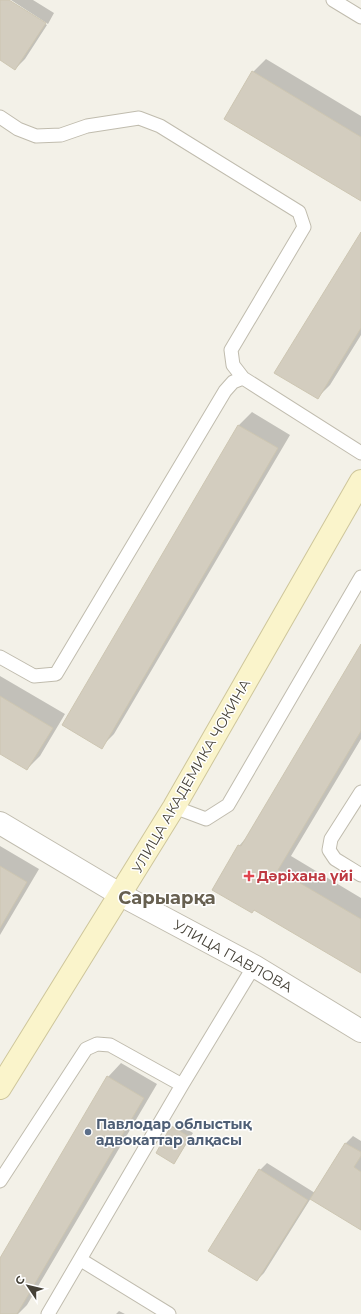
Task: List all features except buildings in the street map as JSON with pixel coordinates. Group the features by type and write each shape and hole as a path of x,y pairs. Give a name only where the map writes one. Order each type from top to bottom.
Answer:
{"main road":[{"name":"УЛИЦА АКАДЕМИКА ЧОКИНА","path":"0,1088 121,896 174,807 361,481"}],"street":[{"name":"УЛИЦА ПАВЛОВА","path":"0,823 121,896 254,966 361,1031"}],"lane":[{"path":"333,0 361,18"},
{"path":"0,117 18,129 36,136 61,135 94,125 139,118 160,126 299,212 303,218 304,227 231,350 233,364 243,378 361,453"},
{"path":"0,657 34,676 56,674 225,391 233,382 243,378"},
{"path":"174,807 206,819 228,805 361,577"},
{"path":"361,792 331,839 329,850 335,859 361,875"},
{"path":"48,1314 81,1260 182,1085 254,966"},
{"path":"0,1181 86,1049 97,1044 110,1045 182,1085"},
{"path":"81,1260 169,1314"}],"place":[{"name":"Дәріхана үйі","path":"249,876"},
{"name":"Павлодар облыстық адвокаттар алқасы","path":"88,1132"}],"district":[{"name":"Сарыарқа","path":"167,898"}]}
